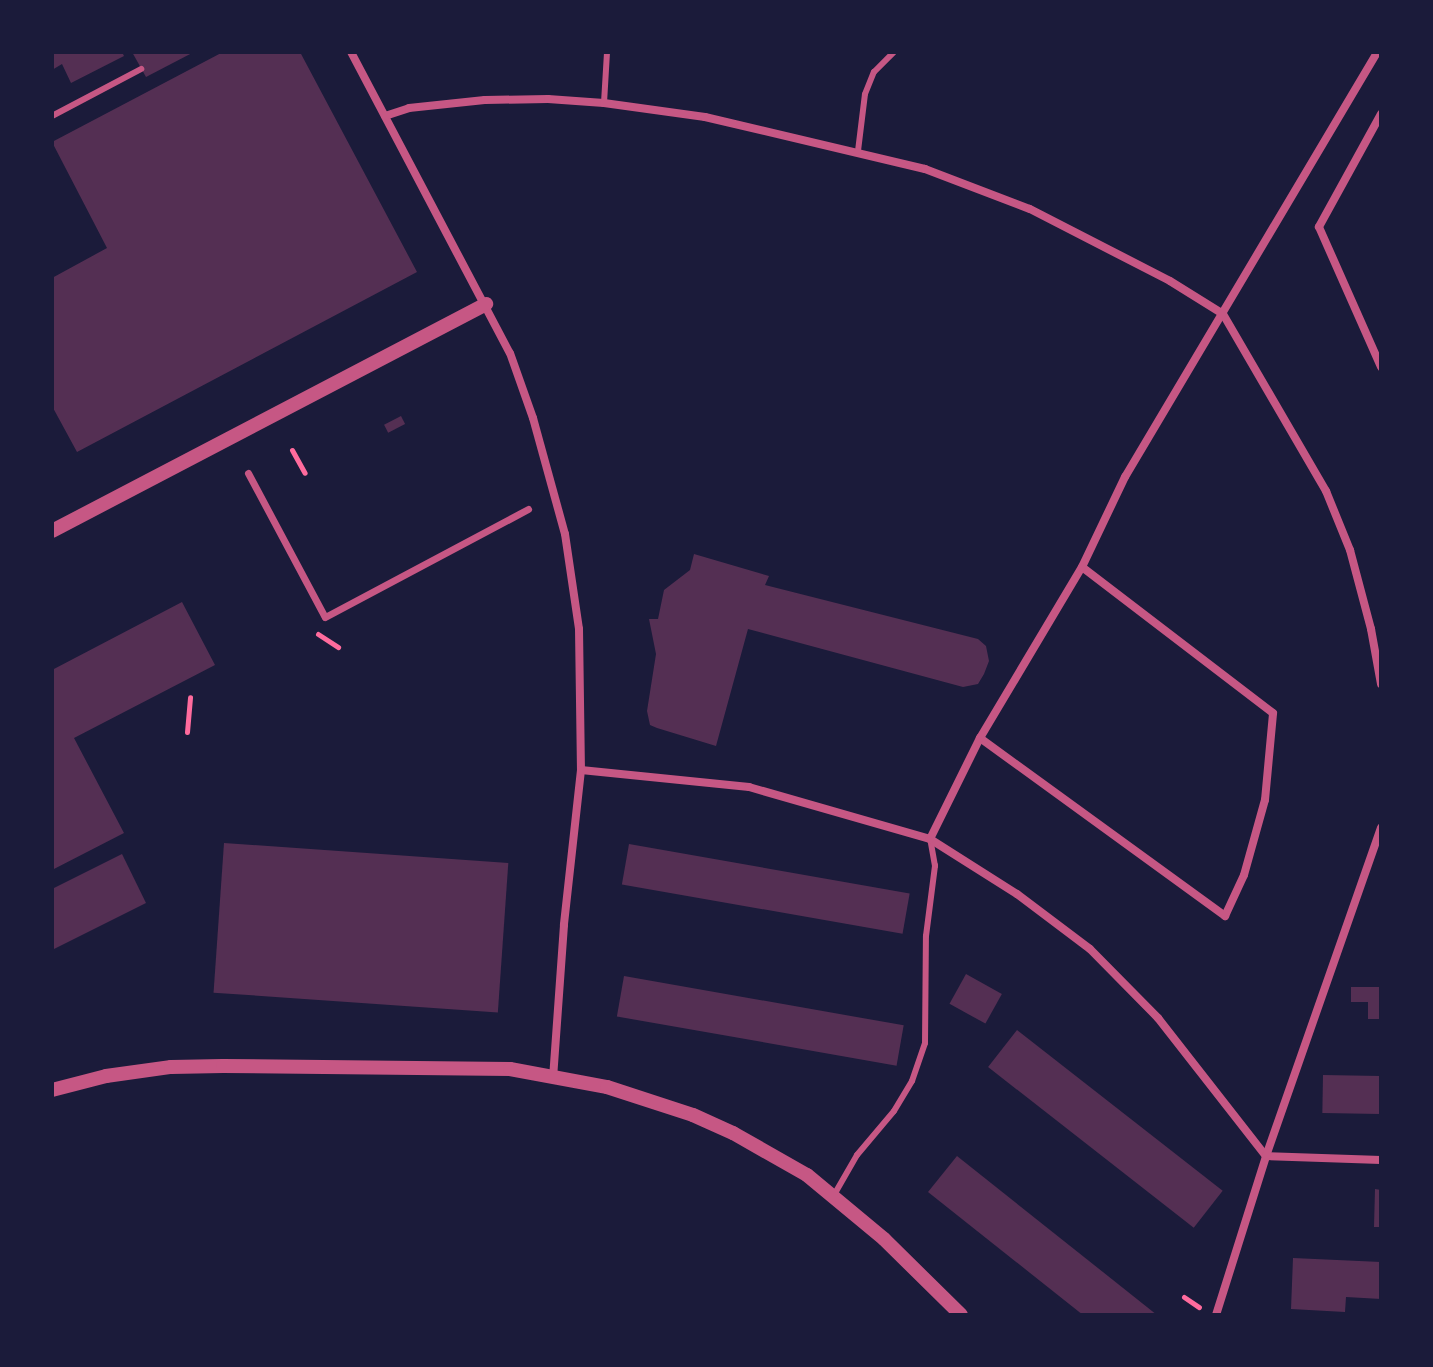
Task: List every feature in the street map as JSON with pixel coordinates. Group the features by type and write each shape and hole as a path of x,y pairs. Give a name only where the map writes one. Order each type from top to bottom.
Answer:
{"street":[{"path":"351,52 510,353 533,418 565,534 579,629 581,770 564,925 553,1077"},
{"path":"930,839 980,738 1082,567 1125,477 1377,52"},
{"path":"385,116 409,108 485,100 604,103 705,117 925,169 1030,209 1170,281 1223,314 1326,491 1353,562 1371,629 1381,684"},
{"path":"1381,114 1319,227 1381,367"},
{"path":"54,525 486,304"},
{"path":"248,473 325,617 528,509"},
{"path":"980,738 1225,916 1244,875 1265,800 1273,713 1082,567"},
{"path":"581,770 749,787 930,839 1017,894 1090,949 1158,1018 1266,1156 1381,1160"},
{"path":"1216,1315 1266,1156 1381,828"},
{"path":"52,1090 106,1076 171,1067 223,1066 510,1069 607,1087 693,1115 771,1153 834,1195 961,1315"}],"lane":[{"path":"604,103 607,52"},
{"path":"858,151 865,94 874,72 894,52"},
{"path":"52,116 141,69"},
{"path":"834,1195 857,1155 894,1111 912,1081 925,1043 926,936 935,866 930,839"}],"path":[{"path":"292,450 305,473"},
{"path":"187,732 190,697"}],"building":[{"path":"52,52 122,52 124,56 71,83 62,64 52,70"},
{"path":"132,52 194,52 146,77"},
{"path":"223,52 300,52 417,272 77,452 52,406 52,278 107,248 52,142"},
{"path":"401,416 405,424 388,433 384,425"},
{"path":"694,554 769,576 765,585 978,639 986,646 989,661 984,674 978,684 963,687 748,629 716,746 657,728 650,725 647,711 656,654 649,619 658,619 664,590 690,570"},
{"path":"182,602 215,665 74,738 124,833 52,870 52,670"},
{"path":"224,843 508,863 498,1013 214,993"},
{"path":"629,844 910,893 903,934 622,884"},
{"path":"122,854 146,903 52,950 52,889"},
{"path":"966,974 1002,994 985,1024 950,1004"},
{"path":"624,976 904,1025 897,1066 617,1016"},
{"path":"1351,987 1381,987 1381,1019 1368,1019 1368,1002 1351,1002"},
{"path":"1017,1030 1223,1191 1194,1228 988,1067"},
{"path":"1323,1075 1381,1076 1380,1114 1322,1113"},
{"path":"957,1156 1157,1315 1083,1315 928,1192"},
{"path":"1375,1189 1381,1190 1381,1227 1374,1227"},
{"path":"1293,1258 1381,1262 1381,1299 1346,1297 1345,1312 1291,1309"}]}
